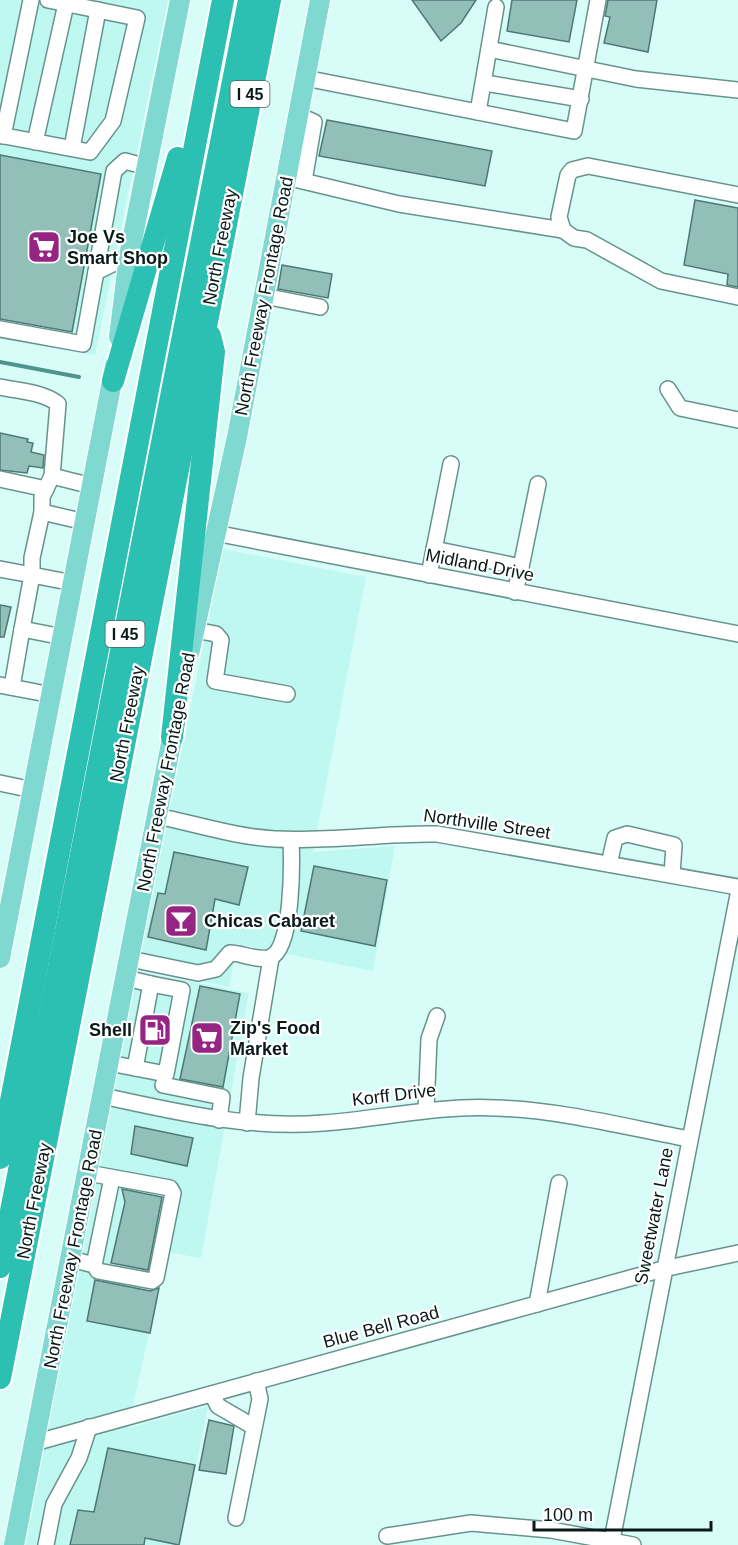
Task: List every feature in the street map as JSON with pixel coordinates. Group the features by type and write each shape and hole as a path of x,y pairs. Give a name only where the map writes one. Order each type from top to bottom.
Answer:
{"highway":[{"path":"113,381 169,194 221,0"},
{"name":"I 45","path":"0,1158 221,0"},
{"name":"North Freeway","path":"0,1267 249,0"},
{"name":"North Freeway","path":"0,1378 270,0"},
{"path":"172,737 214,352 206,319"}],"main road":[{"path":"0,958 6,899 33,790 86,522 113,381 129,256 180,0"},
{"name":"North Freeway Frontage Road","path":"14,1545 172,737 237,437 264,296 295,179 298,115 320,0"}],"street":[{"path":"31,0 2,135 90,152 113,121 137,18 48,0"},
{"path":"305,78 574,131 598,0"},
{"path":"35,141 66,4"},
{"path":"478,112 485,82 496,7"},
{"path":"72,148 98,10"},
{"path":"489,49 636,79 738,90"},
{"path":"485,82 581,99"},
{"path":"0,329 83,344 114,171 125,161 147,167"},
{"path":"562,230 559,217 568,175 581,167 588,166 738,195"},
{"path":"295,179 399,204 562,230 574,238 587,240 661,281 738,297"},
{"path":"96,272 129,256"},
{"path":"264,296 320,307"},
{"path":"0,387 36,394 58,404 49,482 42,496 42,512 32,558 32,575 22,629 6,686 52,695"},
{"path":"668,388 680,408 727,420 738,420"},
{"path":"429,576 451,464"},
{"path":"0,479 92,486"},
{"path":"515,592 538,484"},
{"path":"42,512 86,522"},
{"name":"Midland Drive","path":"215,532 429,576 738,633"},
{"path":"434,549 521,567"},
{"path":"0,569 73,584"},
{"path":"22,629 63,638"},
{"path":"195,630 216,634 221,640 215,681 287,694"},
{"path":"0,783 33,790"},
{"name":"Northville Street","path":"158,816 239,833 291,840 436,834 738,887"},
{"path":"609,864 615,838 627,834 674,844 672,875"},
{"path":"247,1123 251,1078 271,958 281,950 283,941 292,879 291,840"},
{"name":"Sweetwater Lane","path":"611,1543 738,895"},
{"path":"129,959 198,974 216,969 230,953 271,958"},
{"path":"126,978 182,990 157,1108"},
{"path":"135,1068 151,984"},
{"path":"426,1110 429,1039 437,1016"},
{"path":"109,1063 135,1068 164,1080 222,1097 219,1120"},
{"name":"Korff Drive","path":"103,1096 219,1120 247,1123 324,1123 426,1110 507,1109 558,1115 689,1139"},
{"path":"71,1259 94,1265 98,1271 152,1281 156,1278 173,1193 170,1188 88,1173"},
{"path":"94,1265 112,1178"},
{"path":"537,1304 558,1183"},
{"name":"Blue Bell Road","path":"34,1443 663,1269 738,1253"},
{"path":"236,1518 260,1399 256,1382"},
{"path":"212,1394 218,1406 254,1427"},
{"path":"46,1545 54,1504 79,1458 89,1427"},
{"path":"387,1536 471,1523 551,1530 611,1543 633,1545"}],"shaded area":[{"path":"0,0 168,0 95,355 0,337"},
{"path":"223,549 366,577 313,852 395,846 373,971 237,944 229,987 137,968"},
{"path":"136,971 249,993 201,1258 167,1252 128,1428 208,1406 180,1545 24,1545"}],"building":[{"path":"412,0 476,0 461,23 441,41"},
{"path":"512,0 577,0 569,42 507,31"},
{"path":"608,0 657,0 648,52 604,43 610,17 605,16"},
{"path":"327,120 492,151 485,186 319,156"},
{"name":"Joe Vs Smart Shop","path":"0,155 101,174 72,332 0,319"},
{"path":"695,200 738,208 738,287 727,285 728,274 684,265"},
{"path":"282,265 332,274 328,298 278,289"},
{"path":"0,433 28,439 27,442 33,443 31,452 44,455 43,468 29,466 27,473 0,470"},
{"path":"0,605 11,607 4,637 0,637"},
{"path":"174,852 248,867 239,905 215,899 206,950 148,937 158,893 165,894"},
{"path":"314,866 387,880 375,946 301,931"},
{"path":"200,986 240,994 223,1087 180,1079"},
{"path":"135,1126 193,1138 187,1166 131,1154"},
{"path":"122,1189 162,1197 148,1270 111,1263 125,1202"},
{"path":"95,1280 150,1291 159,1288 150,1333 87,1321"},
{"path":"209,1420 234,1426 226,1474 199,1470"},
{"path":"108,1448 195,1465 179,1545 145,1538 144,1545 70,1545 78,1510 94,1512"}],"waterway":[{"path":"0,362 79,377"}],"place":[{"name":"Joe Vs Smart Shop","path":"44,247"},
{"name":"Chicas Cabaret","path":"181,921"},
{"name":"Shell","path":"155,1030"},
{"name":"Zip's Food Market","path":"207,1038"}]}
